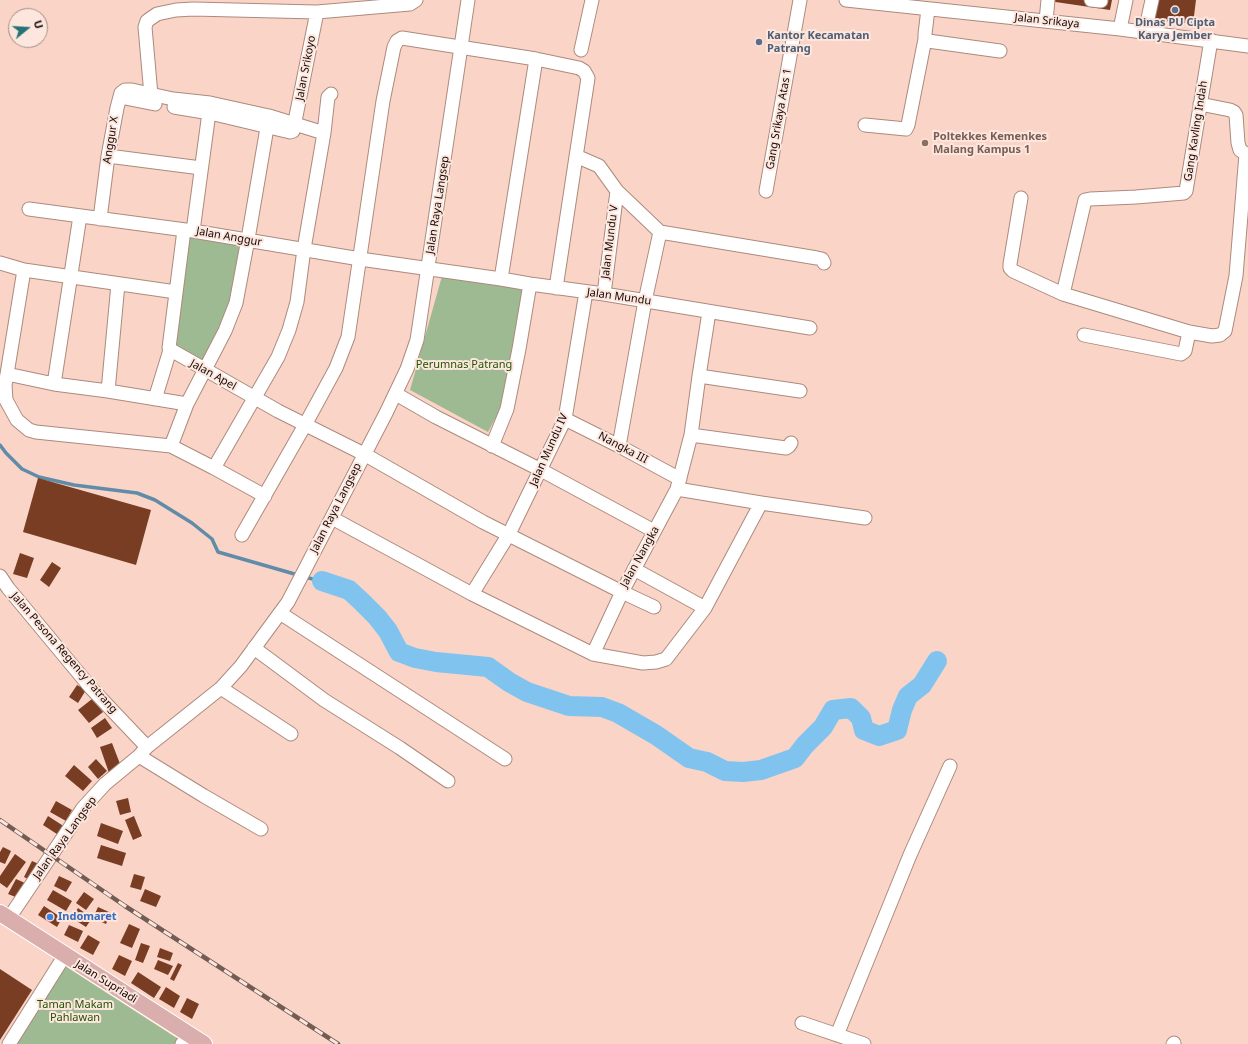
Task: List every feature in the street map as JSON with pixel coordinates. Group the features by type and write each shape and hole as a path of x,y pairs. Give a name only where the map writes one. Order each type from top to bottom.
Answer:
{"main road":[{"name":"Jalan Supriadi","path":"4,916 65,955 186,1039 204,1044"}],"street":[{"path":"151,95 145,31 147,21 153,16 164,12 192,5 317,12 410,4 416,0"},
{"name":"Jalan Raya Langsep","path":"4,916 84,808 106,784 143,751 221,688 241,666 292,595 396,394 417,340 468,0"},
{"path":"581,50 592,0"},
{"name":"Gang Srikaya Atas 1","path":"766,191 800,0"},
{"name":"Jalan Srikaya","path":"846,0 913,4 928,9 1120,29 1248,46"},
{"path":"1046,21 1048,0"},
{"path":"1120,29 1126,0"},
{"path":"1145,32 1152,0"},
{"path":"865,125 906,129 925,39 928,9"},
{"name":"Jalan Srikoyo","path":"295,124 317,12"},
{"path":"242,535 336,368 348,337 383,101 394,47 397,41 402,38 462,47 536,59 579,68 584,71 588,78 556,288"},
{"path":"925,39 928,42 1000,51"},
{"name":"Gang Kavling Indah","path":"1063,294 1085,200 1136,198 1184,193 1186,191 1211,40"},
{"path":"500,279 536,59"},
{"path":"210,108 120,97 122,92 127,90 151,95 210,108 268,121 295,124 324,133"},
{"path":"214,468 278,357 298,302 304,249 324,133 328,96 331,94"},
{"name":"Anggur X","path":"100,219 108,156 120,97"},
{"path":"1021,198 1010,264 1010,268 1013,271 1063,294 1189,332 1212,336 1220,335 1225,331 1242,277 1247,155 1240,150 1236,115 1234,112 1200,104"},
{"path":"156,399 170,350 169,348 176,292 201,168 210,108"},
{"path":"171,446 186,404 225,331 236,303 268,121"},
{"path":"108,156 201,168"},
{"path":"576,156 597,165 617,191 660,232 817,258 822,259 824,263"},
{"name":"Jalan Mundu V","path":"604,294 617,191"},
{"name":"Jalan Anggur","path":"28,209 189,230 428,269"},
{"path":"54,384 80,216"},
{"path":"619,446 645,301 660,232"},
{"path":"0,263 24,270 70,278 176,292"},
{"name":"Jalan Mundu","path":"428,269 604,294 810,328"},
{"path":"24,270 4,381 5,396 17,420 29,430 36,432 171,446 265,496"},
{"path":"108,391 118,284"},
{"path":"492,446 507,409 530,284"},
{"name":"Jalan Mundu IV","path":"472,594 509,534 565,419 586,292"},
{"name":"Jalan Nangka","path":"364,454 432,494 484,522 622,592 679,484 691,435 710,312"},
{"path":"1084,335 1181,354 1185,351 1189,332"},
{"name":"Jalan Apel","path":"170,350 305,425 364,454"},
{"path":"699,376 800,391"},
{"path":"4,381 54,384 186,404"},
{"path":"396,394 492,446 541,470 654,532"},
{"name":"Nangka III","path":"565,419 619,446 679,484 761,503 865,518"},
{"path":"691,435 786,448 791,443"},
{"path":"332,518 472,594 594,654 643,663 656,662 666,659 705,608 761,503"},
{"path":"634,569 705,608"},
{"name":"Jalan Pesona Regency Patrang","path":"0,576 8,588 143,751 204,796 262,829"},
{"path":"594,654 622,592 654,607"},
{"path":"280,613 505,759"},
{"path":"254,648 324,700 400,748 448,781"},
{"path":"221,688 291,734"},
{"path":"837,1035 910,855 950,766"},
{"path":"9,1044 65,955"},
{"path":"802,1023 864,1044"}],"green space":[{"path":"184,231 248,240 234,304 205,369 170,349"},
{"name":"Perumnas Patrang","path":"442,276 523,288 506,398 488,432 410,390"},
{"name":"Taman Makam Pahlawan","path":"65,966 186,1044 16,1044"}],"building":[{"path":"1042,0 1112,0 1110,10"},
{"name":"Dinas PU Cipta Karya Jember","path":"1157,0 1196,0 1193,24 1153,20"},
{"path":"38,478 151,510 136,565 23,532"},
{"path":"20,553 34,558 27,578 13,574"},
{"path":"52,562 61,568 49,587 40,580"},
{"path":"77,685 86,690 78,703 69,697"},
{"path":"92,699 103,712 89,723 78,710"},
{"path":"105,718 112,728 97,738 91,728"},
{"path":"112,743 122,769 109,773 100,747"},
{"path":"96,759 107,771 98,779 88,767"},
{"path":"74,765 92,781 83,791 65,776"},
{"path":"128,798 131,812 120,815 116,801"},
{"path":"56,801 72,810 66,821 50,812"},
{"path":"48,816 65,827 60,836 43,825"},
{"path":"134,816 142,836 133,840 125,820"},
{"path":"101,823 123,831 118,844 97,836"},
{"path":"101,845 126,853 122,866 97,858"},
{"path":"3,847 11,851 5,864 0,862 0,852"},
{"path":"15,854 26,862 7,888 0,883 0,876"},
{"path":"32,861 39,864 30,880 24,877"},
{"path":"134,874 145,877 141,890 130,887"},
{"path":"59,876 72,882 66,892 54,886"},
{"path":"16,879 25,883 18,898 8,894"},
{"path":"145,889 161,896 156,907 140,901"},
{"path":"53,890 72,901 66,911 47,900"},
{"path":"84,892 94,899 86,910 76,903"},
{"name":"Indomaret","path":"44,906 62,918 57,927 38,915"},
{"path":"98,907 111,913 106,924 93,918"},
{"path":"78,908 92,918 86,927 72,918"},
{"path":"129,924 140,929 132,948 120,943"},
{"path":"69,925 83,931 78,942 64,935"},
{"path":"88,935 100,942 93,955 80,948"},
{"path":"141,943 150,946 143,963 135,960"},
{"path":"160,948 173,953 170,961 157,957"},
{"path":"119,955 132,961 125,976 112,969"},
{"path":"158,960 173,966 168,975 154,969"},
{"path":"178,963 182,965 174,981 170,979"},
{"path":"0,969 32,990 0,1040"},
{"path":"138,972 161,987 154,998 131,983"},
{"path":"166,987 180,996 174,1008 159,999"},
{"path":"187,998 199,1004 192,1019 180,1012"}],"waterway":[{"path":"0,445 22,469 39,477 74,485 137,493 155,500 192,523 212,539 218,552 298,575"},
{"path":"304,577 322,581"},
{"path":"322,581 349,590 361,601 388,631 399,652 415,658 436,662 488,667 509,682 527,692 569,706 602,707 618,713 656,735 689,758 707,762 725,771 743,772 761,770 795,758 805,745 823,727 833,710 851,708 861,718 864,730 879,736 897,730 902,710 908,696 922,685 937,661"}],"railway":[{"path":"0,820 125,906 338,1044"}],"place":[{"name":"Dinas PU Cipta Karya Jember","path":"1175,10"},
{"name":"Kantor Kecamatan Patrang","path":"759,42"},
{"name":"Poltekkes Kemenkes Malang Kampus 1","path":"925,143"},
{"name":"Indomaret","path":"50,917"}]}
